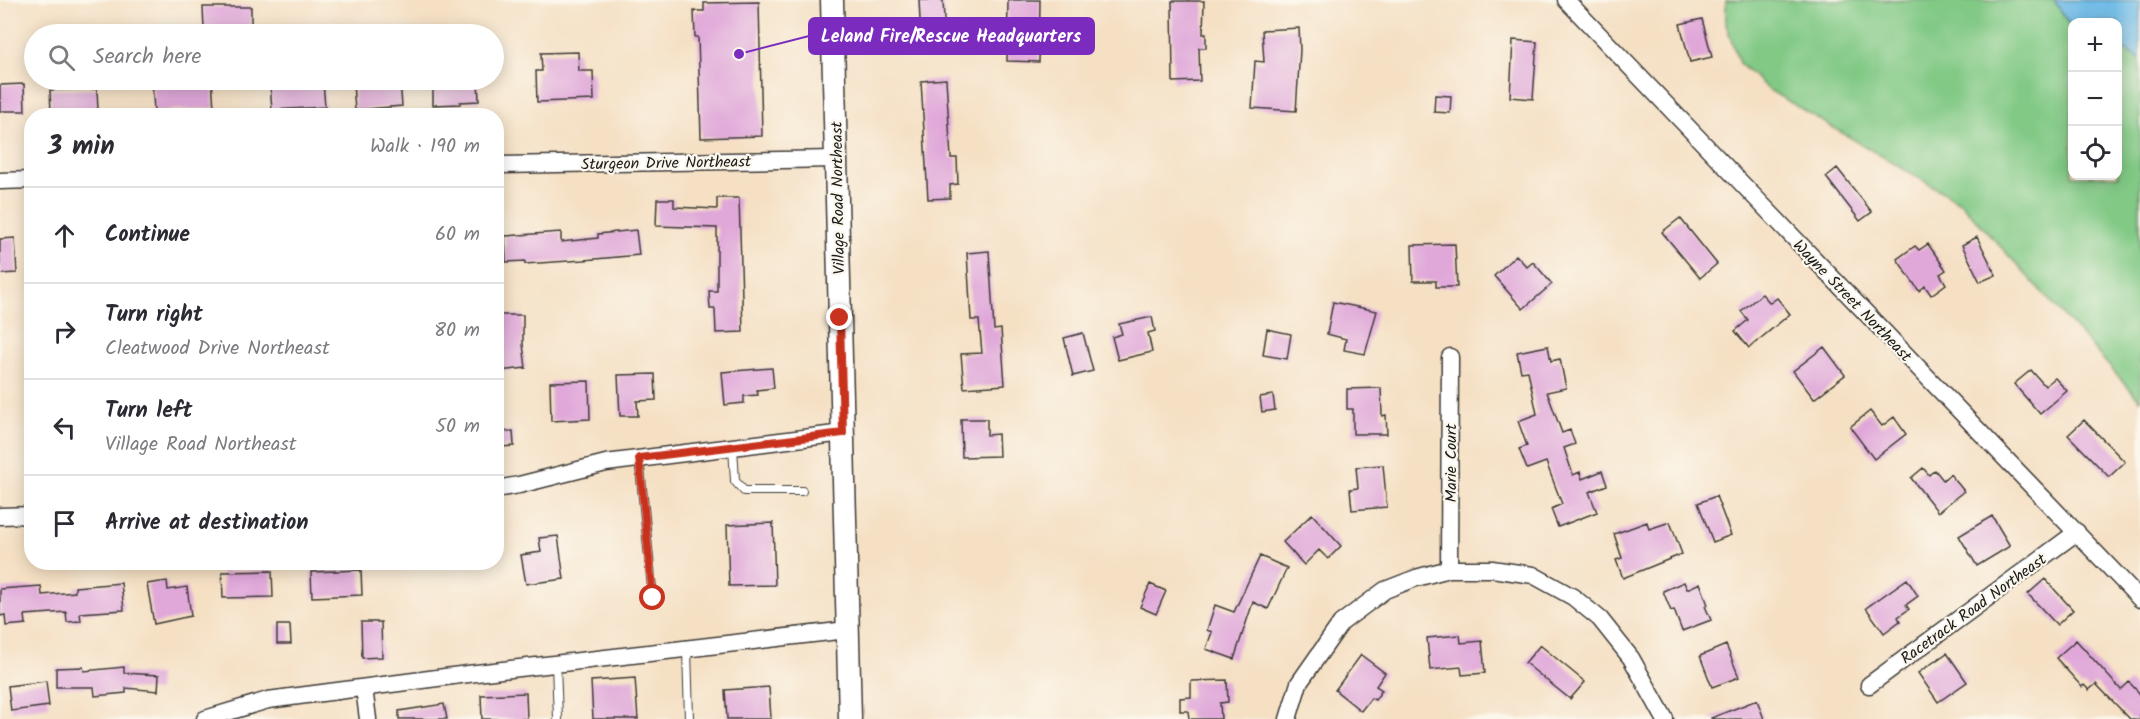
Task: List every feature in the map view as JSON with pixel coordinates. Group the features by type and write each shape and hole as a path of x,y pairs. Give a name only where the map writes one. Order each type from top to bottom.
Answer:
{"main road":[{"name":"Village Road Northeast","path":"832,0 850,719"}],"street":[{"name":"Wayne Street Northeast","path":"1566,0 2140,599"},
{"name":"Sturgeon Drive Northeast","path":"504,165 837,159"},
{"path":"0,181 24,180"},
{"name":"Marie Court","path":"1449,569 1450,357"},
{"path":"504,488 606,463 843,433"},
{"path":"0,516 24,515"},
{"name":"Racetrack Road Northeast","path":"1869,685 2078,532"},
{"path":"1288,719 1299,683 1341,623 1385,590 1449,569 1492,569 1533,575 1573,597 1600,619 1631,658 1665,719"},
{"path":"206,719 268,700 847,630"},
{"path":"364,688 368,719"}],"lane":[{"path":"733,446 735,481 744,491 802,491"},
{"path":"639,458 653,598"},
{"path":"687,649 689,719"},
{"path":"556,664 558,719"}],"green space":[{"path":"1726,0 2054,0 2068,21 2068,180 2122,180 2122,48 2140,59 2140,400 1960,202 1769,90 1739,63 1726,24"}],"water":[{"path":"2054,0 2140,0 2140,59 2122,48 2122,18 2068,18 2068,22"}],"building":[{"path":"919,0 943,0 945,40 921,41"},
{"path":"1008,0 1040,0 1039,62 1007,61"},
{"path":"1172,1 1204,1 1203,34 1206,34 1206,48 1199,48 1200,81 1173,82"},
{"path":"759,2 762,136 701,138 698,37 695,37 694,11 704,11 704,3"},
{"path":"203,7 251,7 251,24 204,24"},
{"path":"1702,19 1712,57 1690,62 1680,24"},
{"path":"1299,28 1296,111 1252,108 1255,61 1264,62 1262,30"},
{"path":"1513,40 1537,42 1533,99 1510,97"},
{"path":"578,52 579,71 593,71 594,100 537,102 536,71 542,71 541,53"},
{"path":"946,79 951,158 957,158 958,184 950,185 950,198 928,199 921,81"},
{"path":"24,84 24,111 0,111 0,85"},
{"path":"50,90 97,90 98,108 51,108"},
{"path":"153,90 213,90 214,108 154,108"},
{"path":"270,90 324,90 325,107 272,108"},
{"path":"353,90 401,90 402,106 355,108"},
{"path":"433,90 478,90 479,101 433,105"},
{"path":"1435,95 1451,96 1450,113 1434,112"},
{"path":"1837,168 1872,212 1860,221 1826,177"},
{"path":"717,198 739,198 743,332 716,333 715,309 710,309 709,291 717,291 717,228 656,226 657,199 674,199 674,207 717,209"},
{"path":"1680,218 1717,264 1700,278 1662,232"},
{"path":"636,230 639,255 525,264 525,261 506,262 505,236 561,232 561,242 598,238 598,234"},
{"path":"1977,237 1996,275 1980,282 1962,245"},
{"path":"15,238 17,273 0,274 0,239"},
{"path":"1455,244 1457,287 1436,287 1436,281 1413,281 1412,245"},
{"path":"1928,244 1946,270 1940,274 1946,284 1931,295 1925,286 1919,291 1897,259 1915,246 1919,250"},
{"path":"989,251 994,330 1001,329 1005,385 964,388 961,354 982,353 979,320 971,320 967,253"},
{"path":"1516,255 1527,267 1533,262 1552,284 1523,309 1494,276"},
{"path":"1762,294 1770,303 1777,298 1790,314 1749,348 1735,331 1748,320 1741,311"},
{"path":"1333,302 1377,311 1365,354 1344,350 1346,339 1327,334"},
{"path":"504,315 523,315 526,368 504,370"},
{"path":"1152,317 1155,331 1148,333 1152,352 1118,360 1112,337 1122,334 1119,324"},
{"path":"1267,329 1291,334 1287,359 1263,355"},
{"path":"1083,333 1093,371 1073,376 1064,338"},
{"path":"1548,346 1551,361 1560,359 1566,388 1547,392 1562,433 1570,430 1575,444 1564,448 1573,475 1580,472 1582,479 1602,471 1607,485 1589,492 1597,512 1558,527 1551,509 1562,504 1546,462 1527,469 1519,449 1527,446 1518,421 1537,414 1528,371 1521,372 1517,352"},
{"path":"1824,347 1845,375 1814,399 1793,371"},
{"path":"772,368 774,388 757,390 758,395 744,396 744,403 725,405 722,372"},
{"path":"2031,370 2045,386 2055,378 2067,391 2040,414 2014,384"},
{"path":"655,374 656,400 637,401 638,416 620,416 618,375"},
{"path":"589,381 590,419 551,421 550,382"},
{"path":"1381,388 1382,416 1386,415 1387,434 1353,434 1353,409 1347,409 1347,389"},
{"path":"1273,395 1275,410 1262,412 1260,397"},
{"path":"1870,411 1882,426 1894,417 1906,434 1874,459 1850,427"},
{"path":"961,419 987,419 987,435 998,434 999,456 962,457"},
{"path":"2084,420 2125,462 2109,477 2068,435"},
{"path":"513,431 514,446 504,447 504,432"},
{"path":"1383,465 1387,507 1352,510 1350,489 1358,488 1356,467"},
{"path":"1923,468 1929,475 1935,470 1943,480 1950,474 1964,491 1938,512 1911,478"},
{"path":"1716,496 1731,535 1713,542 1698,503"},
{"path":"1312,514 1341,546 1328,559 1319,550 1304,565 1283,542"},
{"path":"1992,516 2010,546 1977,566 1959,536"},
{"path":"1647,522 1649,529 1670,522 1682,554 1623,578 1616,560 1622,558 1614,534"},
{"path":"773,523 775,585 729,586 727,525"},
{"path":"558,536 564,579 526,584 521,555 541,552 539,538"},
{"path":"1260,556 1287,568 1268,609 1253,602 1234,659 1206,649 1212,632 1207,630 1215,605 1234,612"},
{"path":"361,570 362,595 312,597 311,572"},
{"path":"272,571 273,597 223,598 222,572"},
{"path":"1907,579 1918,596 1906,605 1909,609 1898,617 1900,621 1884,633 1866,608"},
{"path":"2045,579 2073,610 2057,625 2028,594"},
{"path":"167,581 168,590 187,587 191,616 154,624 147,584"},
{"path":"1684,582 1687,589 1700,583 1711,620 1682,631 1663,591"},
{"path":"121,583 124,610 80,613 81,621 67,622 66,612 25,615 26,624 6,626 5,615 0,616 0,589 41,586 42,595 75,592 75,587"},
{"path":"1150,584 1166,591 1156,614 1140,607"},
{"path":"361,622 381,622 382,657 362,658"},
{"path":"277,625 290,625 291,644 277,644"},
{"path":"1460,635 1461,643 1482,641 1485,673 1462,675 1461,667 1430,670 1427,638"},
{"path":"2076,640 2121,690 2129,682 2140,694 2140,719 2130,719 2096,684 2089,690 2084,685 2082,687 2056,658"},
{"path":"1540,645 1585,682 1570,699 1525,663"},
{"path":"1726,645 1739,677 1712,687 1700,656"},
{"path":"1947,653 1967,682 1938,702 1918,673"},
{"path":"1361,655 1385,673 1376,686 1382,690 1375,700 1371,698 1361,711 1335,690"},
{"path":"83,667 84,671 124,667 124,673 159,675 158,691 126,688 126,693 95,696 94,687 56,687 56,668"},
{"path":"635,678 638,719 593,719 591,681"},
{"path":"1227,680 1228,702 1220,703 1221,719 1189,719 1188,711 1180,711 1180,698 1191,697 1191,681"},
{"path":"46,681 49,706 11,711 8,686"},
{"path":"769,687 771,719 727,719 725,690"},
{"path":"526,693 527,719 482,719 481,695"},
{"path":"1757,700 1764,719 1711,718"},
{"path":"444,704 447,719 399,719 399,711"}],"place":[{"name":"Leland Fire/Rescue Headquarters","path":"739,54"}],"route":[{"path":"653,598 639,458 843,433 840,318"}]}
